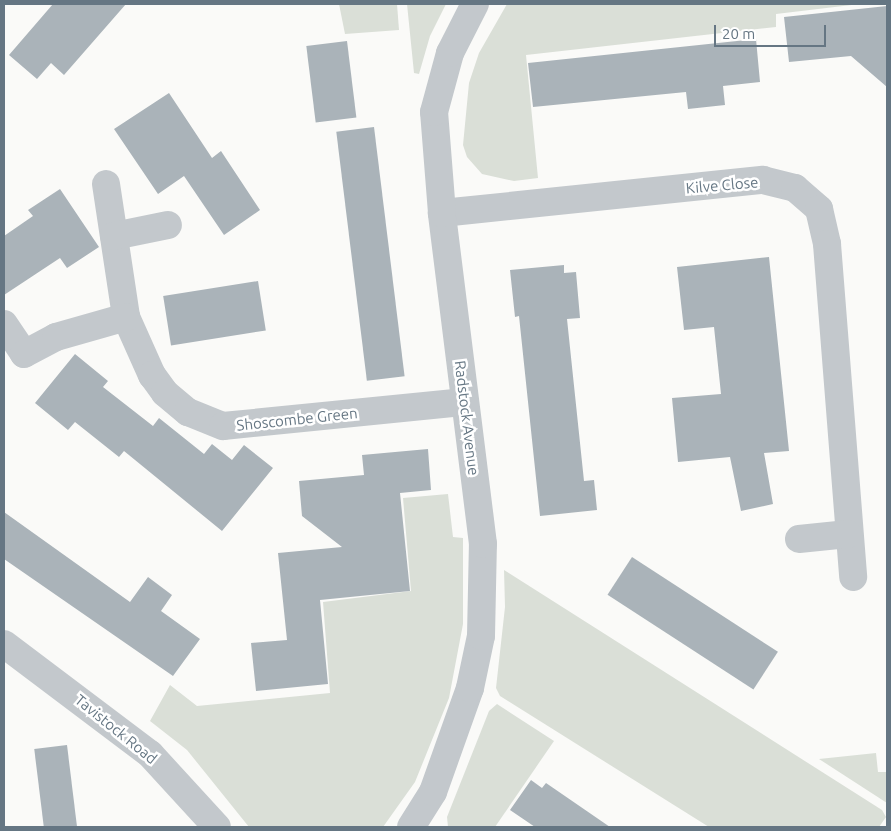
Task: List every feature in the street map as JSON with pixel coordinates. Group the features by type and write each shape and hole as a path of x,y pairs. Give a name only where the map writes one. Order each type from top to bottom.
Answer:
{"street":[{"name":"Radstock Avenue","path":"411,827 436,784 470,688 481,636 484,544 442,213 434,112 450,53 475,4"},
{"name":"Kilve Close","path":"442,213 763,180 794,188 819,209 827,244 848,534 853,577"},
{"name":"Shoscombe Green","path":"106,184 126,317 140,356 165,393 188,412 223,426 466,402"},
{"path":"114,236 168,225"},
{"path":"4,324 24,354 56,337 126,317"},
{"path":"799,539 848,534"},
{"name":"Tavistock Road","path":"4,644 150,754 217,827"}],"shaded area":[{"path":"339,4 397,4 399,30 345,34"},
{"path":"407,4 446,4 430,36 419,74 414,73"},
{"path":"507,4 860,4 776,14 776,27 526,55 538,178 514,181 482,174 467,157 463,145 469,83 479,53"},
{"path":"448,494 453,537 463,538 463,624 449,698 415,782 383,827 249,827 187,750 150,721 170,685 197,706 330,693 323,602 411,591 403,498"},
{"path":"504,570 882,810 886,817 879,827 709,827 500,696 496,688 505,607"},
{"path":"497,704 554,741 495,827 448,827 447,817 489,711"},
{"path":"876,753 878,772 887,772 887,803 819,759"}],"building":[{"path":"53,4 126,4 64,75 51,63 37,79 9,55"},
{"path":"887,6 887,87 851,56 789,62 784,17"},
{"path":"756,39 760,82 723,86 725,105 688,109 686,92 533,107 528,63"},
{"path":"347,41 356,117 316,122 306,46"},
{"path":"169,93 212,158 221,151 260,210 224,235 184,176 158,194 114,129"},
{"path":"374,127 405,376 367,381 336,132"},
{"path":"60,189 99,247 67,268 60,258 4,295 4,236 33,216 28,210"},
{"path":"769,257 789,451 764,453 773,504 741,511 730,457 678,462 672,398 721,394 714,327 684,330 677,267"},
{"path":"564,265 564,273 576,272 580,318 567,319 584,481 594,480 597,510 540,516 519,316 515,317 510,270"},
{"path":"258,281 266,330 171,345 163,296"},
{"path":"75,354 108,381 103,387 153,426 159,418 204,454 212,444 232,460 244,445 273,468 222,531 124,451 119,457 75,422 68,430 35,403"},
{"path":"428,449 431,490 400,493 410,591 320,600 328,684 256,691 251,643 287,640 278,553 342,547 302,516 299,481 364,475 362,455"},
{"path":"4,512 130,602 148,577 172,595 161,611 200,639 173,676 4,559"},
{"path":"632,557 778,652 753,690 607,595"},
{"path":"67,745 77,827 44,827 34,749"},
{"path":"531,780 542,788 546,783 610,827 535,827 510,810"}]}
